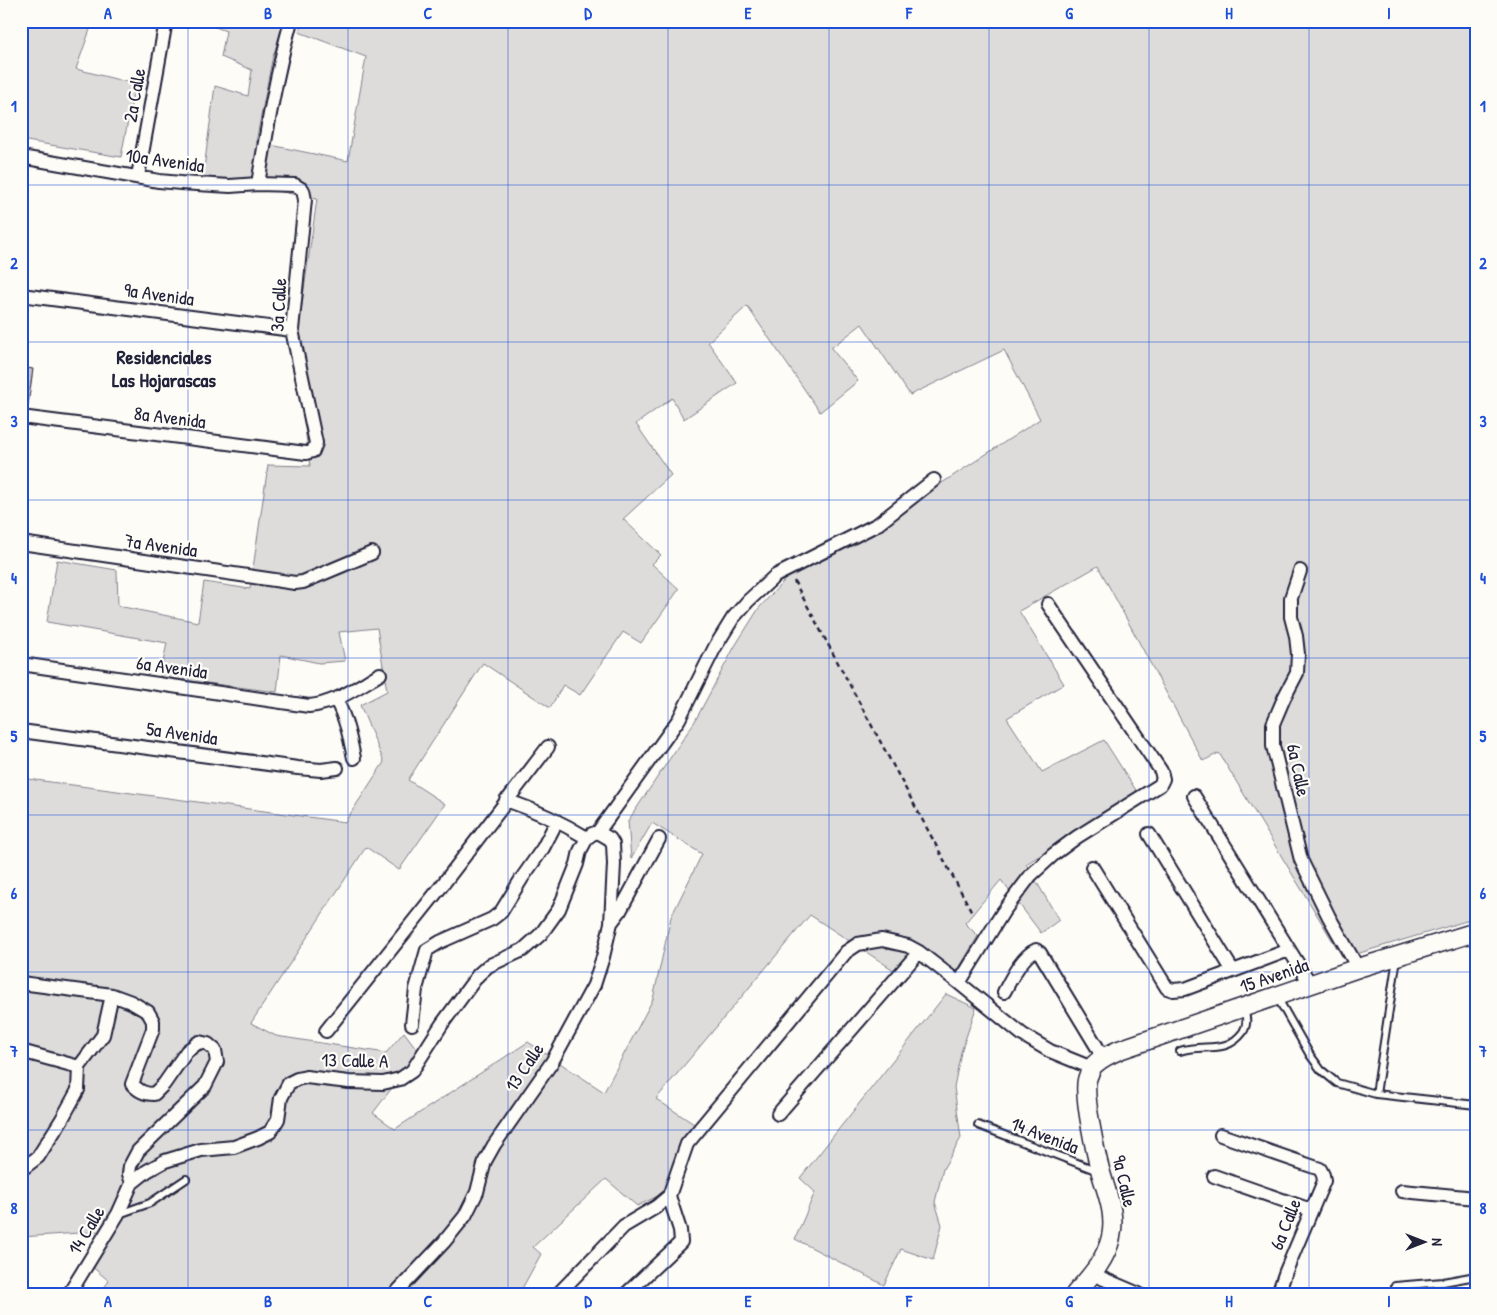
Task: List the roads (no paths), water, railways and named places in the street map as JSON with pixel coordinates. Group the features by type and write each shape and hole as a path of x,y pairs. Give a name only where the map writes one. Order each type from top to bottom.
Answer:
{"street":[{"name":"2a Calle","path":"138,176 166,21"},
{"path":"258,184 269,116 291,21"},
{"name":"10a Avenida","path":"21,157 159,181 205,185 295,185 303,190"},
{"name":"3a Calle","path":"303,190 305,200 292,330 316,443 313,451"},
{"name":"9a Avenida","path":"21,294 292,330"},
{"name":"8a Avenida","path":"21,417 306,453 313,451"},
{"path":"506,800 596,836 678,719 715,647 733,618 748,601 775,576 878,524 934,480"},
{"name":"7a Avenida","path":"21,543 295,583 303,582 372,553"},
{"name":"6a Calle","path":"1300,571 1291,598 1291,617 1298,654 1297,673 1273,724 1273,746 1301,860 1358,968"},
{"path":"959,983 1003,912 1031,875 1054,854 1077,837 1160,785 1163,779 1161,771 1048,604"},
{"name":"6a Avenida","path":"21,664 308,706 336,700"},
{"path":"354,758 342,710 336,700 380,674"},
{"name":"5a Avenida","path":"21,731 298,768 321,770 338,768"},
{"path":"326,1031 440,888 548,747"},
{"path":"1194,796 1310,985"},
{"path":"412,1024 416,989 427,950 440,942 492,919 502,912 543,848 557,821"},
{"path":"1149,834 1233,971"},
{"name":"13 Calle","path":"395,1294 444,1242 465,1216 477,1192 485,1161 494,1145 552,1062 594,985 611,922 614,864 613,844 610,839 596,836"},
{"name":"13 Calle A","path":"132,1183 147,1171 165,1162 200,1150 234,1147 270,1132 278,1119 281,1098 289,1083 297,1079 306,1077 349,1082 383,1083 400,1079 412,1071 442,1024 478,975 488,966 523,950 541,934 559,909 577,864 580,851 596,836"},
{"path":"611,922 620,911 659,839"},
{"path":"1092,867 1166,988 1173,990 1186,989 1289,950"},
{"name":"15 Avenida","path":"1097,1063 1119,1050 1358,968 1476,932"},
{"path":"558,1294 624,1226 656,1207 669,1196 687,1144 846,952 858,944 882,940 908,946 919,952 1023,1035 1050,1051 1097,1063 1097,1046 1040,953 1036,950 1029,953 1012,976 1004,992"},
{"path":"778,1114 919,952"},
{"path":"21,983 112,995 132,1002 148,1012 153,1021 153,1028 132,1084 138,1090 147,1094 154,1094 164,1084 187,1050 199,1042 208,1044 215,1050 217,1062 205,1086 138,1151 128,1174 132,1183"},
{"path":"21,1170 38,1157 78,1090 79,1067 104,1035 112,995"},
{"path":"21,1051 79,1067"},
{"name":"9a Calle","path":"1075,1294 1102,1259 1111,1237 1113,1219 1110,1200 1101,1173 1088,1104 1087,1081 1097,1063"},
{"name":"6a Calle","path":"1221,1135 1320,1169 1323,1174 1324,1180 1278,1294"},
{"path":"1214,1176 1311,1210"},
{"name":"14 Calle","path":"69,1294 118,1214 132,1183"},
{"path":"1402,1191 1476,1198"},
{"path":"626,1294 681,1242 680,1230 669,1196"},
{"path":"1092,1274 1139,1294"},
{"path":"21,1293 28,1294"}],"lane":[{"path":"1376,1094 1397,956"},
{"path":"1276,996 1320,1070 1337,1083 1376,1094 1476,1106"},
{"path":"1180,1051 1189,1048 1222,1047 1235,1041 1247,1023 1244,1008"},
{"name":"14 Avenida","path":"978,1125 1101,1173"},
{"path":"118,1214 150,1203 186,1179"},
{"path":"1395,1286 1443,1282 1476,1276"}],"district":[{"name":"Residenciales Las Hojarascas","path":"164,368"}]}
